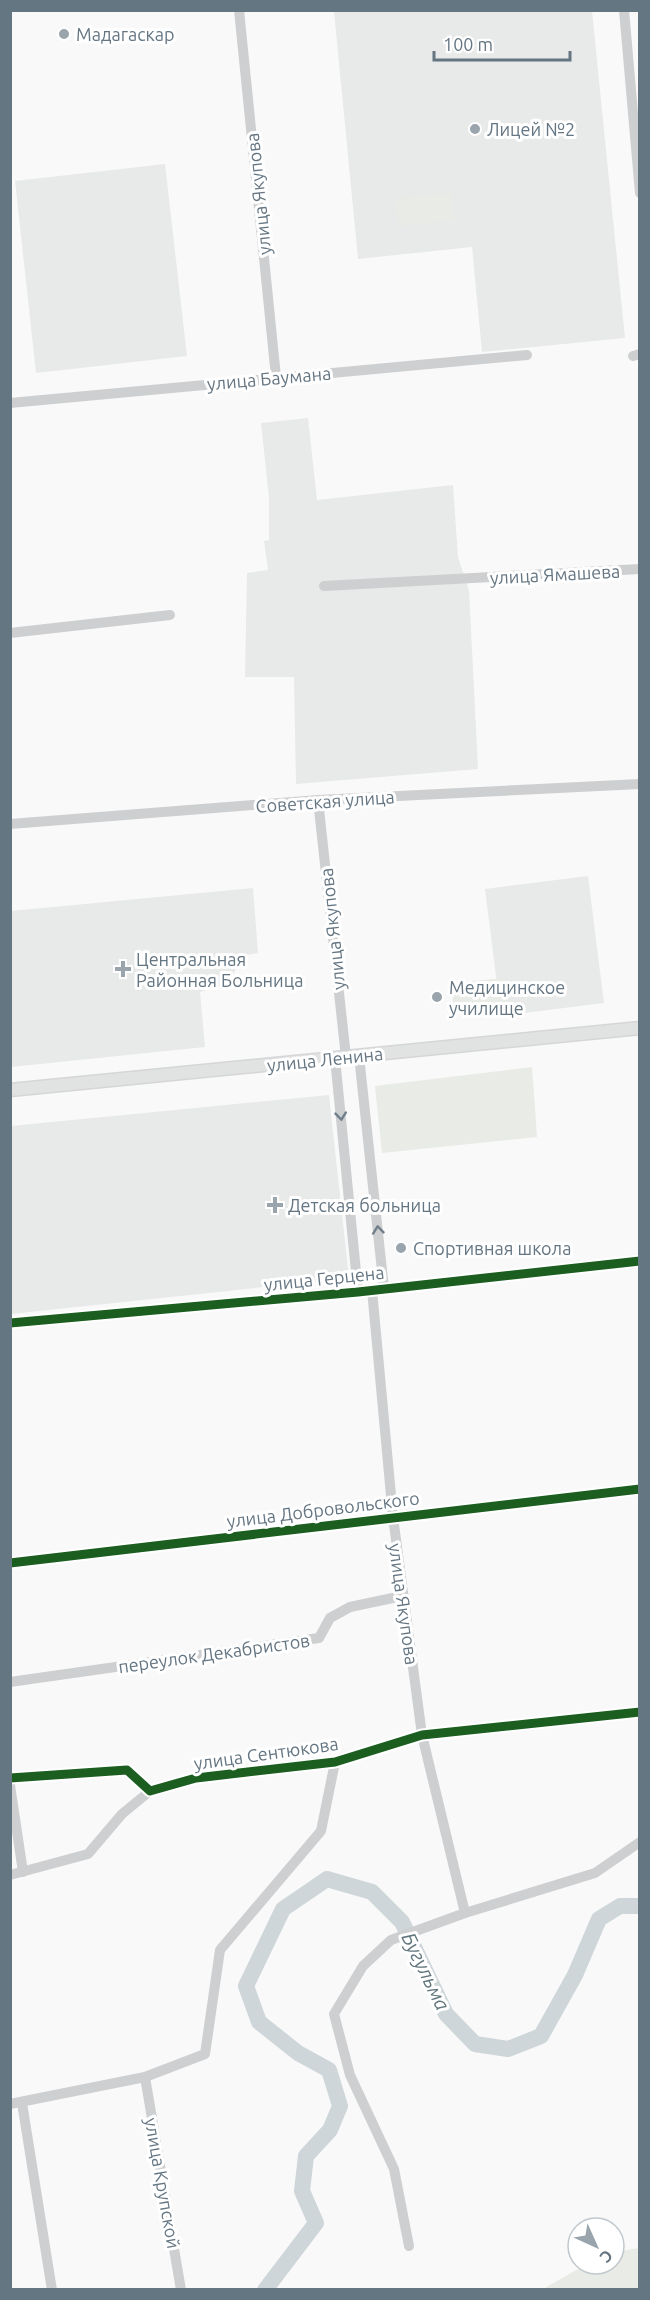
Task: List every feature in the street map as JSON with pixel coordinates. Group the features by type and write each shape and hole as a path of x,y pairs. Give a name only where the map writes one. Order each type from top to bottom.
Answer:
{"main road":[{"name":"улица Ленина","path":"10,1090 639,1028"}],"street":[{"name":"улица Якупова","path":"239,10 276,377"},
{"path":"624,10 635,80 639,193"},
{"name":"улица Баумана","path":"10,403 527,355"},
{"name":"улица Ямашева","path":"324,586 639,569"},
{"path":"10,633 170,615"},
{"name":"Советская улица","path":"10,824 318,800 639,784"},
{"name":"улица Якупова","path":"318,800 358,1292"},
{"path":"359,1056 384,1289"},
{"name":"улица Герцена","path":"10,1323 358,1292 639,1261"},
{"name":"улица Якупова","path":"372,1290 393,1517 422,1735 465,1913"},
{"name":"улица Добровольского","path":"10,1563 639,1489"},
{"name":"переулок Декабристов","path":"10,1682 319,1638 330,1618 350,1607 402,1596"},
{"name":"улица Сентюкова","path":"150,1791 196,1778 335,1762 422,1735 639,1712"},
{"path":"52,2289 16,2104 145,2077 205,2054 220,1950 321,1831 335,1762"},
{"path":"10,1778 127,1770 150,1791 122,1814 88,1854 10,1875"},
{"path":"10,1785 23,1872"},
{"path":"409,2246 394,2169 350,2075 333,2014 363,1966 391,1940 419,1928 595,1873 639,1842"},
{"name":"улица Крупской","path":"145,2077 181,2289"}],"shaded area":[{"name":"Лицей №2","path":"334,11 592,11 625,338 482,352 472,247 358,259"},
{"path":"165,164 187,356 36,373 15,181"},
{"path":"451,193 454,220 399,226 396,199"},
{"path":"308,418 317,500 453,485 458,557 469,590 478,769 296,784 294,677 245,677 247,573 268,570 264,541 269,540 269,498 261,423"},
{"path":"588,876 604,1003 501,1016 485,889"},
{"name":"Центральная Районная Больница","path":"253,888 258,953 241,956 230,983 200,992 205,1047 11,1067 11,911"},
{"path":"505,978 507,1004 454,1009 451,983"},
{"path":"532,1067 537,1137 382,1153 375,1086"},
{"path":"329,1095 349,1278 11,1314 11,1126"},
{"path":"639,2248 639,2289 543,2289 566,2276 626,2276 626,2250"}],"waterway":[{"name":"Бугульма","path":"265,2290 316,2223 302,2191 306,2156 330,2130 340,2106 329,2070 298,2053 259,2022 246,1986 283,1909 327,1879 372,1892 402,1922 446,2014 475,2044 508,2049 541,2036 575,1975 599,1919 620,1906 640,1906"}],"cycle path":[{"path":"10,1323 358,1292 640,1261"},
{"path":"10,1563 640,1489"},
{"path":"10,1778 127,1770 150,1791 196,1778 335,1762 422,1735 640,1712"}],"place":[{"name":"Мадагаскар","path":"64,34"},
{"name":"Лицей №2","path":"475,129"},
{"name":"Центральная Районная Больница","path":"123,969"},
{"name":"Медицинское училище","path":"437,997"},
{"name":"Детская больница","path":"275,1205"},
{"name":"Спортивная школа","path":"401,1248"}]}
